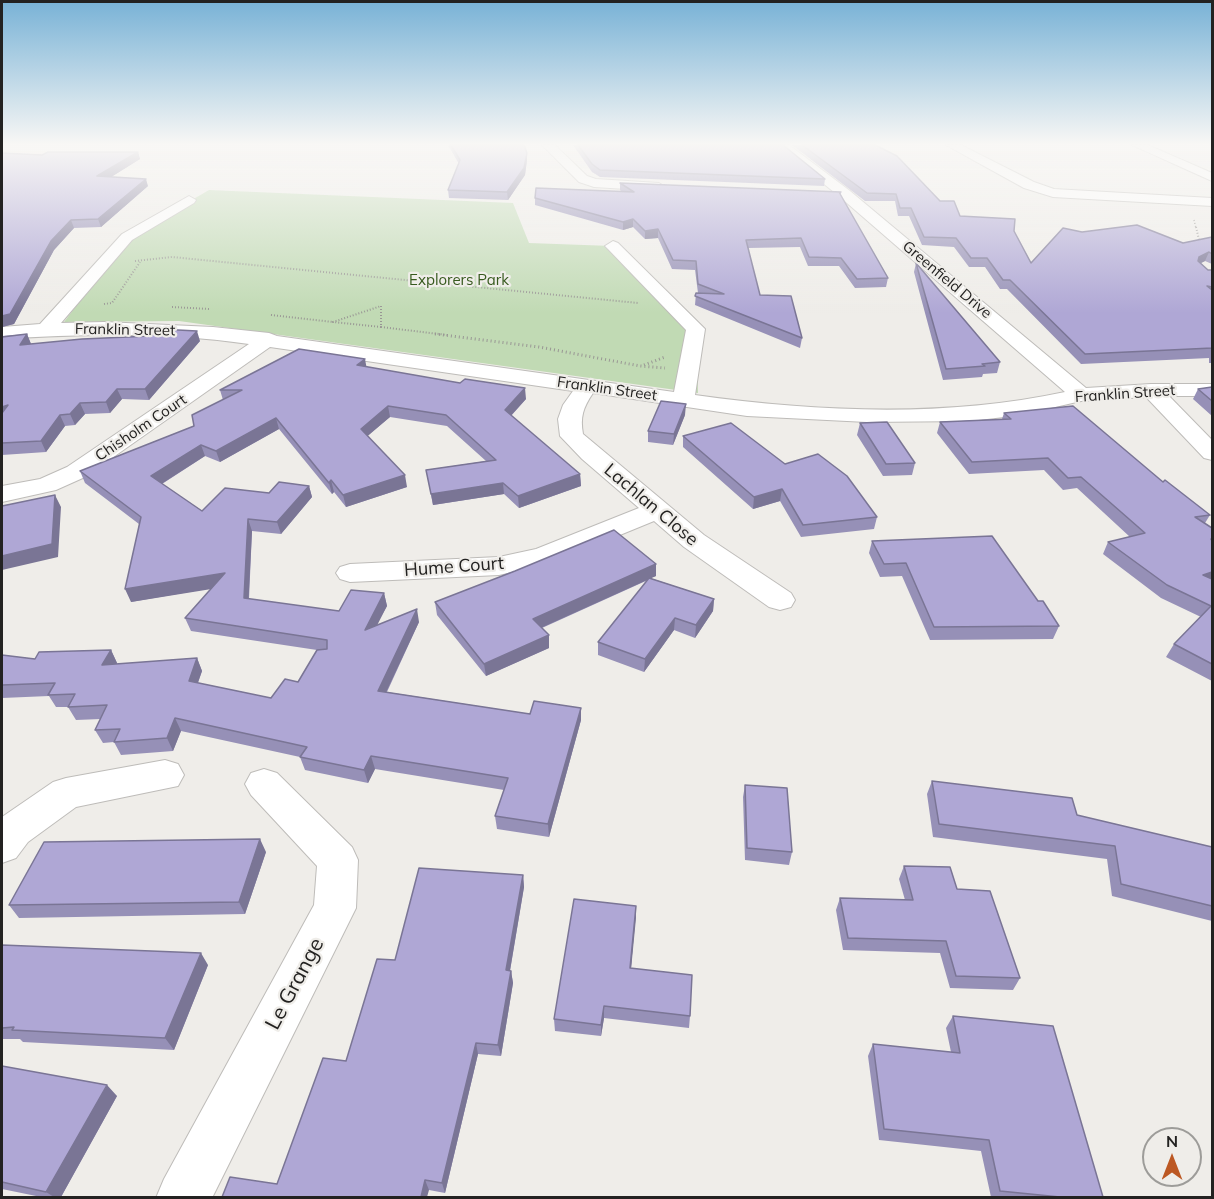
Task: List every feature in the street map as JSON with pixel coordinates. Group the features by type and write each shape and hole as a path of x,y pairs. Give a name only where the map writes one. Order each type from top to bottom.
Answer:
{"street":[{"path":"46,329 127,237 187,201"},
{"name":"Greenfield Drive","path":"853,201 1081,395"},
{"path":"1188,201 1212,202"},
{"path":"614,246 696,329 683,400"},
{"name":"Franklin Street","path":"2,333 46,329 161,329 269,339 759,410 867,415 970,414 1021,408 1081,395 1151,390 1212,390"},
{"name":"Chisholm Court","path":"2,494 47,485 76,472 269,339"},
{"name":"Lachlan Close","path":"587,386 574,405 569,419 572,436 694,542 780,600"},
{"path":"1151,390 1212,453"},
{"name":"Hume Court","path":"350,573 499,566 544,556 657,510"},
{"path":"2,846 14,830 66,793 165,776"},
{"name":"Le Grange","path":"183,1197 335,908 338,860 264,784"}],"path":[{"path":"1168,201 1196,221 1200,244"},
{"path":"131,261 172,257 645,303 653,309 675,308"},
{"path":"333,322 381,306 381,327"},
{"path":"170,307 217,310"},
{"path":"264,315 539,347 640,366 689,371"},
{"path":"640,366 674,354"}],"green space":[{"name":"Explorers Park","path":"190,201 513,203 529,243 612,246 696,329 698,393 179,321 64,322 128,237"}],"building":[{"path":"2,201 120,201 98,219 71,220 51,241 10,314 2,316"},
{"path":"546,201 844,201 888,278 857,279 841,258 809,257 801,238 746,240 760,295 791,296 802,338 695,296 696,293 724,294 698,284 696,261 673,260 658,229 645,231 633,219 623,222"},
{"path":"898,201 954,201 960,216 1015,219 1014,231 1031,263 1063,228 1082,232 1137,225 1183,243 1212,237 1212,254 1209,252 1199,257 1198,261 1208,270 1212,270 1212,287 1207,286 1212,290 1212,348 1085,354 1010,280 1003,280 987,258 971,258 956,238 924,237 911,208 900,208"},
{"path":"916,263 1000,362 982,364 985,366 946,369"},
{"path":"159,329 197,331 145,389 117,389 106,402 80,403 70,414 60,415 41,441 2,443 2,413 8,405 2,407 2,337 27,334 20,345 151,336"},
{"path":"299,349 365,359 357,365 460,383 465,379 525,388 505,410 580,474 518,496 503,483 431,494 426,470 496,460 446,415 388,406 361,429 405,475 343,495 331,480 329,483 276,418 216,451 201,445 151,476 202,511 225,488 269,493 279,482 309,486 277,522 248,519 244,598 339,611 351,590 384,593 365,630 417,609 378,691 530,714 534,701 581,708 548,824 495,816 508,778 371,756 364,770 300,757 307,747 175,718 167,738 114,742 120,729 95,730 107,705 68,707 75,694 48,695 55,683 2,685 2,655 35,659 39,652 111,650 102,665 197,658 189,681 271,698 285,679 298,682 317,650 327,649 327,640 185,618 225,573 125,589 141,517 80,471 194,426 192,415 242,390 220,390"},
{"path":"1212,387 1212,401 1198,389"},
{"path":"661,401 686,404 674,434 648,431"},
{"path":"1073,406 1163,482 1165,480 1210,515 1195,517 1212,528 1212,572 1203,575 1212,579 1212,664 1174,644 1211,606 1167,585 1108,542 1145,533 1081,477 1068,478 1048,458 972,462 940,422 1011,419 1004,413"},
{"path":"887,422 915,463 886,464 860,423"},
{"path":"731,423 785,464 818,454 847,476 877,517 803,525 782,489 754,497 683,436"},
{"path":"55,495 52,544 2,556 2,506"},
{"path":"614,530 656,564 533,619 549,635 484,664 435,602 515,571"},
{"path":"992,536 1038,601 1043,601 1059,626 934,627 906,563 884,564 872,541"},
{"path":"649,578 714,599 696,625 675,618 645,659 598,642"},
{"path":"932,781 1072,798 1077,815 1212,847 1212,906 1121,884 1115,846 939,824"},
{"path":"745,785 787,788 792,852 747,848"},
{"path":"260,839 239,902 9,905 44,842"},
{"path":"904,866 950,867 957,889 990,891 1020,978 956,976 946,941 848,938 840,898 913,900"},
{"path":"419,868 523,875 506,970 511,971 498,1045 476,1043 442,1183 425,1180 421,1197 222,1197 230,1177 277,1184 323,1058 346,1061 377,959 395,960"},
{"path":"574,899 636,906 630,968 692,975 690,1016 604,1006 601,1025 554,1019"},
{"path":"2,945 201,953 165,1038 2,1028"},
{"path":"953,1016 1053,1026 1103,1197 1060,1197 1000,1191 989,1140 884,1129 873,1044 960,1053"},
{"path":"2,1066 107,1085 46,1192 2,1182"}]}
